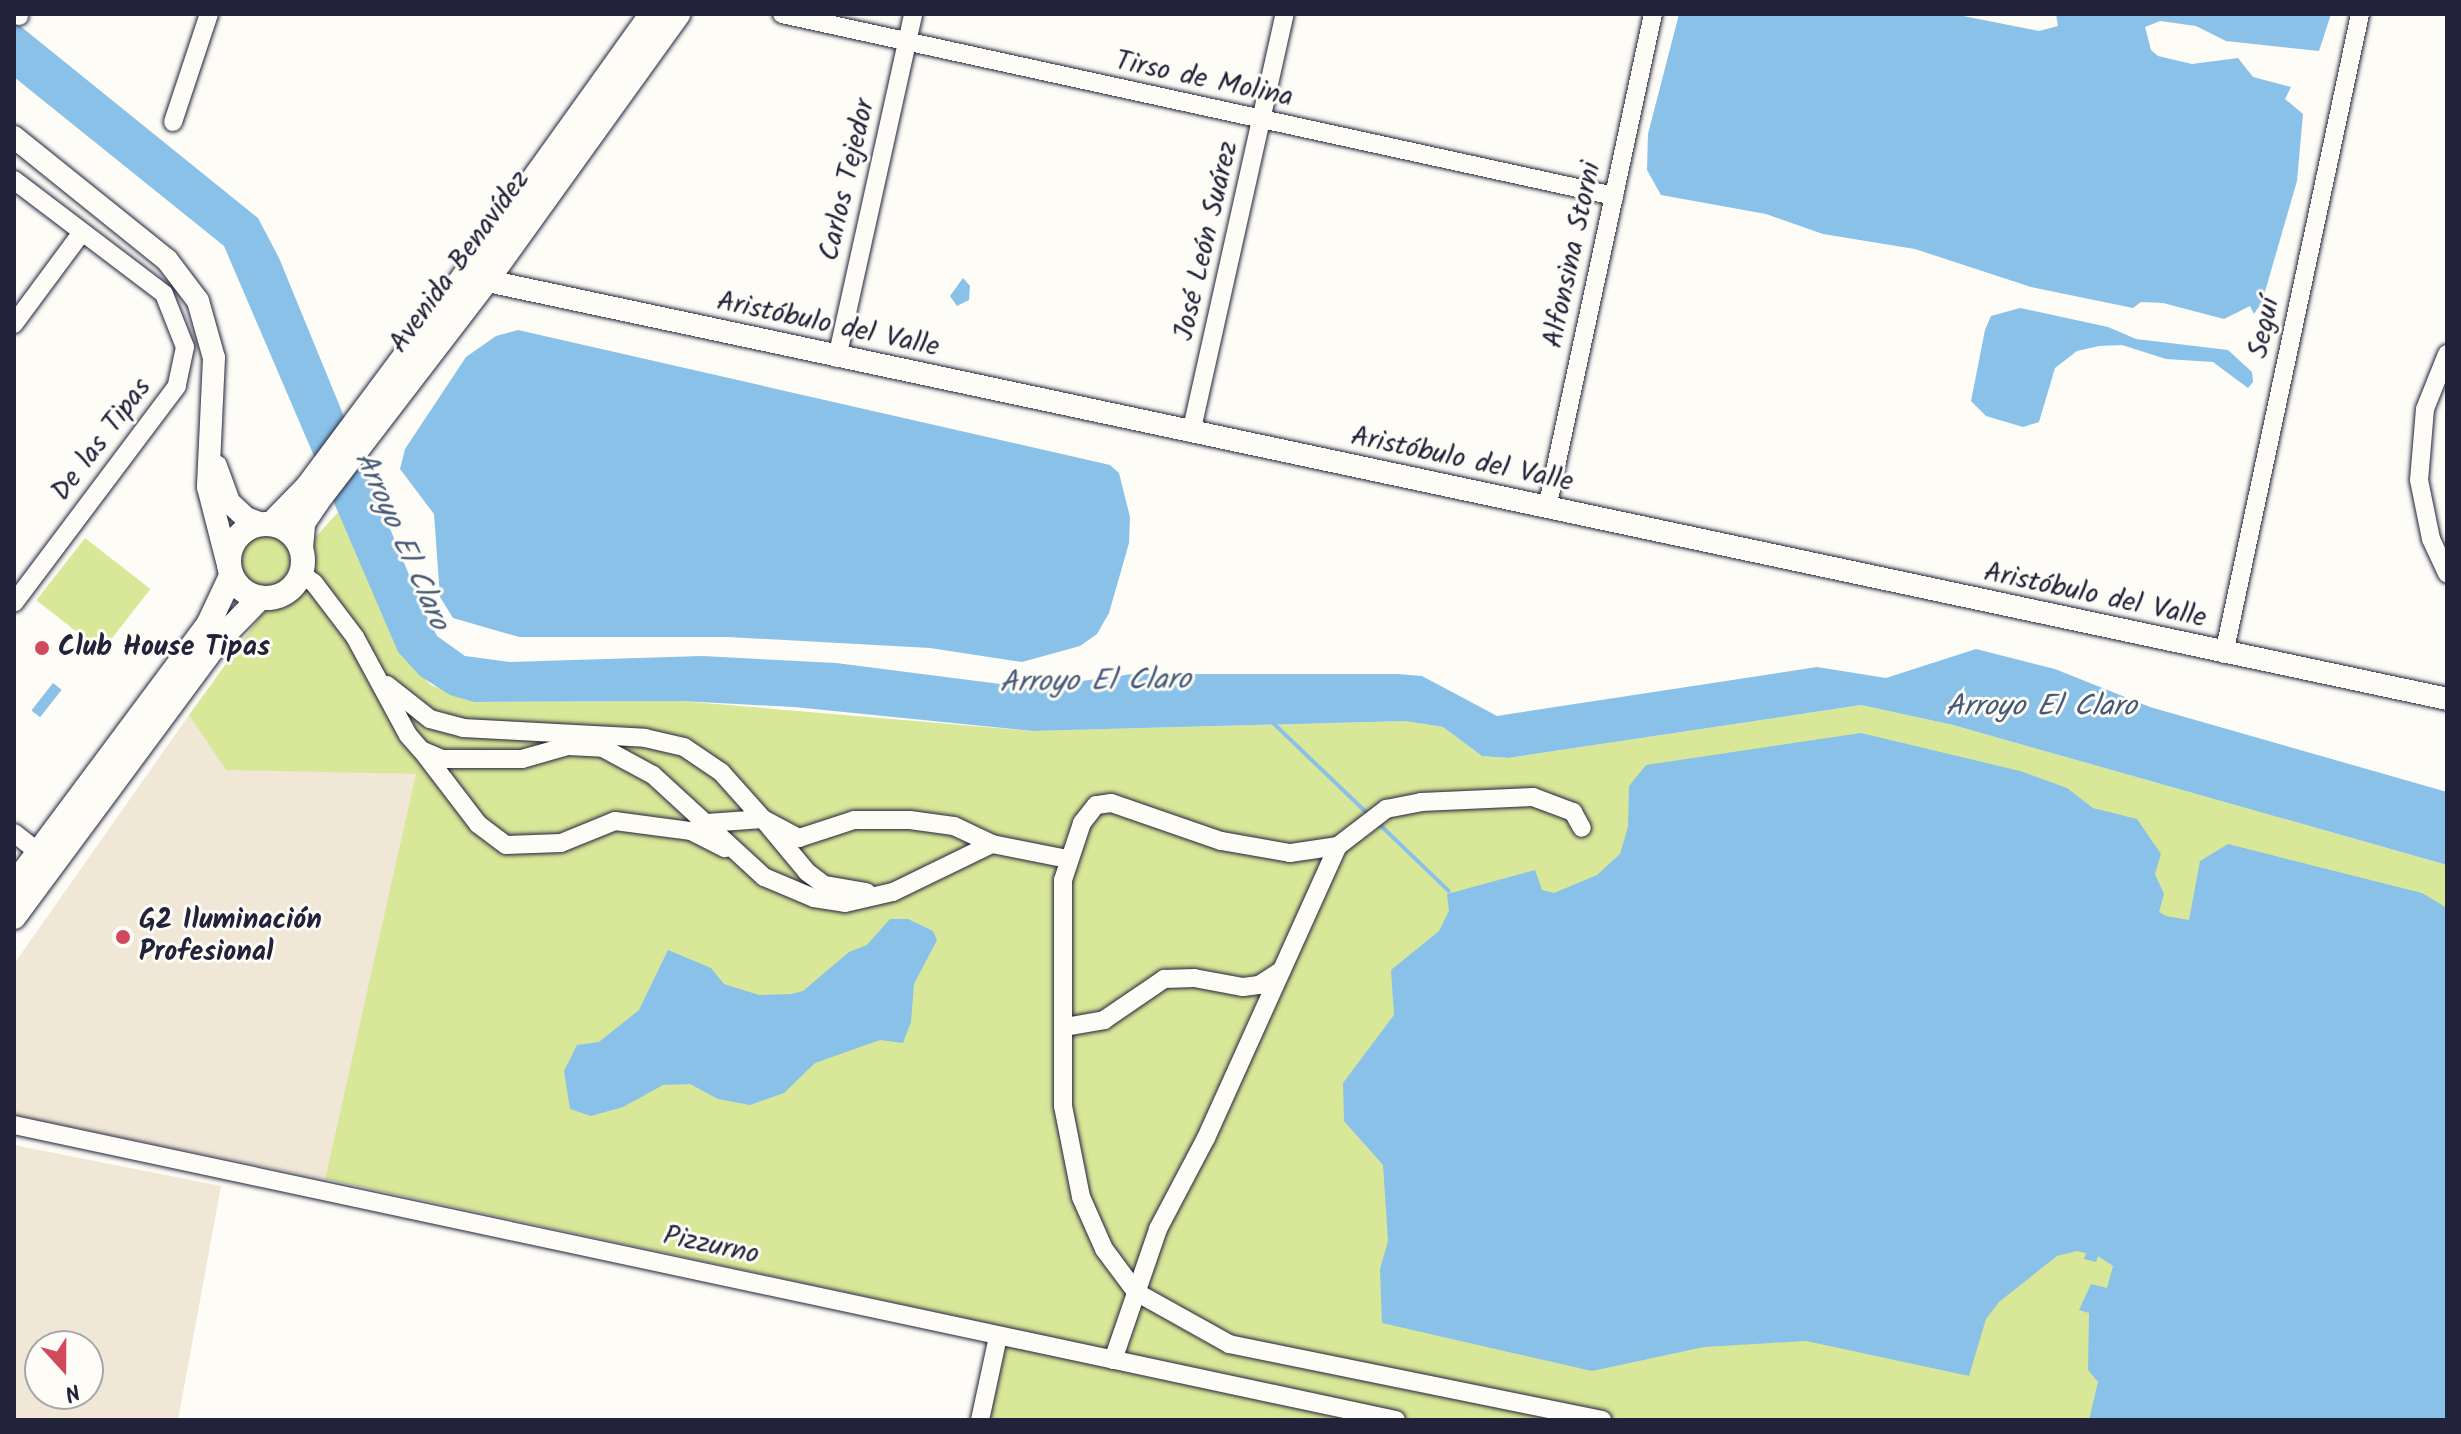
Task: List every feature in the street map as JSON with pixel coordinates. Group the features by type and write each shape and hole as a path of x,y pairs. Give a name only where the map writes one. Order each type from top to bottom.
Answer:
{"main road":[{"name":"Avenida Benavídez","path":"301,548 303,523 312,494 678,14"},
{"name":"Avenida Benavídez","path":"475,279 645,16"},
{"name":"Avenida Benavídez","path":"267,524 312,494"},
{"path":"14,885 208,625 241,533 267,524 294,536 301,548 301,573 285,593 260,598 218,641 14,917"},
{"path":"230,570 238,586 260,598"}],"street":[{"path":"173,122 209,14"},
{"name":"Tirso de Molina","path":"782,14 1264,122 1614,196"},
{"name":"Carlos Tejedor","path":"837,358 913,14"},
{"name":"José León Suárez","path":"1191,433 1264,122 1285,14"},
{"name":"Alfonsina Storni","path":"1547,508 1653,14"},
{"name":"Seguí","path":"2224,654 2360,14"},
{"path":"14,137 167,260 192,290 212,342 212,453 208,487 230,570"},
{"name":"De las Tipas","path":"14,180 164,294 182,333 182,374 14,603"},
{"path":"14,324 82,232"},
{"name":"Aristóbulo del Valle","path":"475,279 2224,654 2447,699"},
{"path":"2447,354 2425,409 2419,469 2423,512 2447,573"},
{"path":"212,453 229,502 246,518 267,524"},
{"path":"301,573 347,626 421,750 478,824 506,845 561,843 615,821 691,831 735,853"},
{"path":"369,665 405,703 430,719 463,728 645,738 684,747 721,772 807,872 824,885 854,892 893,892"},
{"path":"421,750 442,759 472,762 522,759 568,746 603,748 653,775 764,877 814,898 845,903 893,892 992,844"},
{"path":"1113,1360 1158,1229 1206,1138 1338,846 1381,813 1421,802 1533,797 1573,812 1582,828"},
{"path":"1338,846 1290,853 1221,841 1111,803 1096,805 1089,814 1068,859 1063,880 1063,1106 1081,1197 1104,1249 1136,1292 1229,1344 1602,1420"},
{"path":"707,823 763,819 799,838 854,820 910,820 954,826 992,844 1068,859"},
{"path":"14,833 38,852"},
{"path":"1065,1027 1104,1020 1164,979 1194,978 1243,987 1259,985 1282,970"},
{"name":"Pizzurno","path":"14,1125 1396,1420"},
{"path":"980,1420 998,1337"}],"shaded area":[{"path":"189,715 226,769 417,774 325,1179 14,1115 14,964"},
{"path":"14,1145 221,1186 178,1420 14,1420"}],"green space":[{"path":"339,511 398,652 431,685 474,702 681,701 1033,731 1405,721 1443,727 1482,756 1508,758 1861,705 1953,725 2447,865 2447,1420 970,1420 992,1324 325,1179 416,774 226,770 189,715 262,614 301,594 311,575 312,541"},
{"path":"264,531 284,539 292,559 284,579 264,587 244,579 236,559 244,539"},
{"path":"85,538 150,589 102,651 36,600"}],"water":[{"path":"1679,14 1953,14 2039,31 2058,26 2056,14 2331,14 2319,51 2226,41 2196,26 2160,21 2145,27 2151,50 2158,56 2192,64 2238,58 2253,77 2291,87 2285,99 2303,114 2297,181 2262,302 2254,314 2250,306 2224,319 2163,303 2141,302 2133,308 2031,287 1915,249 1823,234 1766,214 1661,195 1647,170 1648,134"},
{"name":"Arroyo El Claro","path":"14,21 258,218 279,258 423,609 437,636 465,656 510,662 702,656 836,663 1032,688 1132,674 1398,674 1422,676 1497,716 1817,667 1886,678 1976,649 2055,669 2150,707 2447,792 2447,865 1953,725 1861,705 1508,758 1482,756 1443,727 1405,721 1033,731 794,707 681,701 474,702 450,695 420,676 398,652 224,246 14,77"},
{"path":"963,278 970,286 969,300 957,306 950,296"},
{"path":"2020,308 2108,327 2136,339 2228,350 2252,372 2253,382 2248,388 2213,362 2166,359 2122,345 2099,346 2077,351 2055,368 2039,422 2023,427 1986,416 1971,401 1985,330 1991,316"},
{"path":"518,330 1110,465 1119,473 1130,517 1129,543 1109,613 1097,634 1080,646 1022,662 930,648 728,637 519,637 453,618 440,597 434,514 400,469 405,449 466,357 496,336"},
{"path":"53,683 62,690 40,717 31,711"},
{"path":"1861,733 2020,771 2067,788 2093,808 2137,819 2161,854 2155,874 2164,894 2159,912 2166,916 2189,920 2200,861 2228,844 2422,893 2447,908 2447,1420 2089,1420 2098,1382 2088,1370 2089,1313 2079,1310 2091,1284 2107,1288 2113,1266 2098,1256 2096,1262 2084,1259 2086,1253 2077,1251 2057,1256 1999,1302 1986,1319 1969,1376 1806,1341 1704,1347 1592,1371 1382,1323 1380,1269 1388,1241 1383,1165 1344,1121 1343,1083 1394,1015 1391,970 1439,931 1449,911 1447,894 1535,870 1542,890 1554,893 1597,875 1620,854 1628,827 1629,786 1646,765"},
{"path":"890,919 908,919 933,931 937,940 914,984 911,1022 903,1043 880,1040 815,1063 784,1093 750,1105 718,1099 690,1084 663,1085 623,1107 591,1116 570,1109 564,1071 577,1045 599,1042 639,1010 668,950 711,968 724,984 759,995 791,994 803,991 849,952 867,945"}],"waterway":[{"path":"1271,721 1368,814"},
{"path":"1378,823 1449,891"}],"place":[{"name":"Club House Tipas","path":"42,648"},
{"name":"G2 Iluminación Profesional","path":"123,937"}]}
